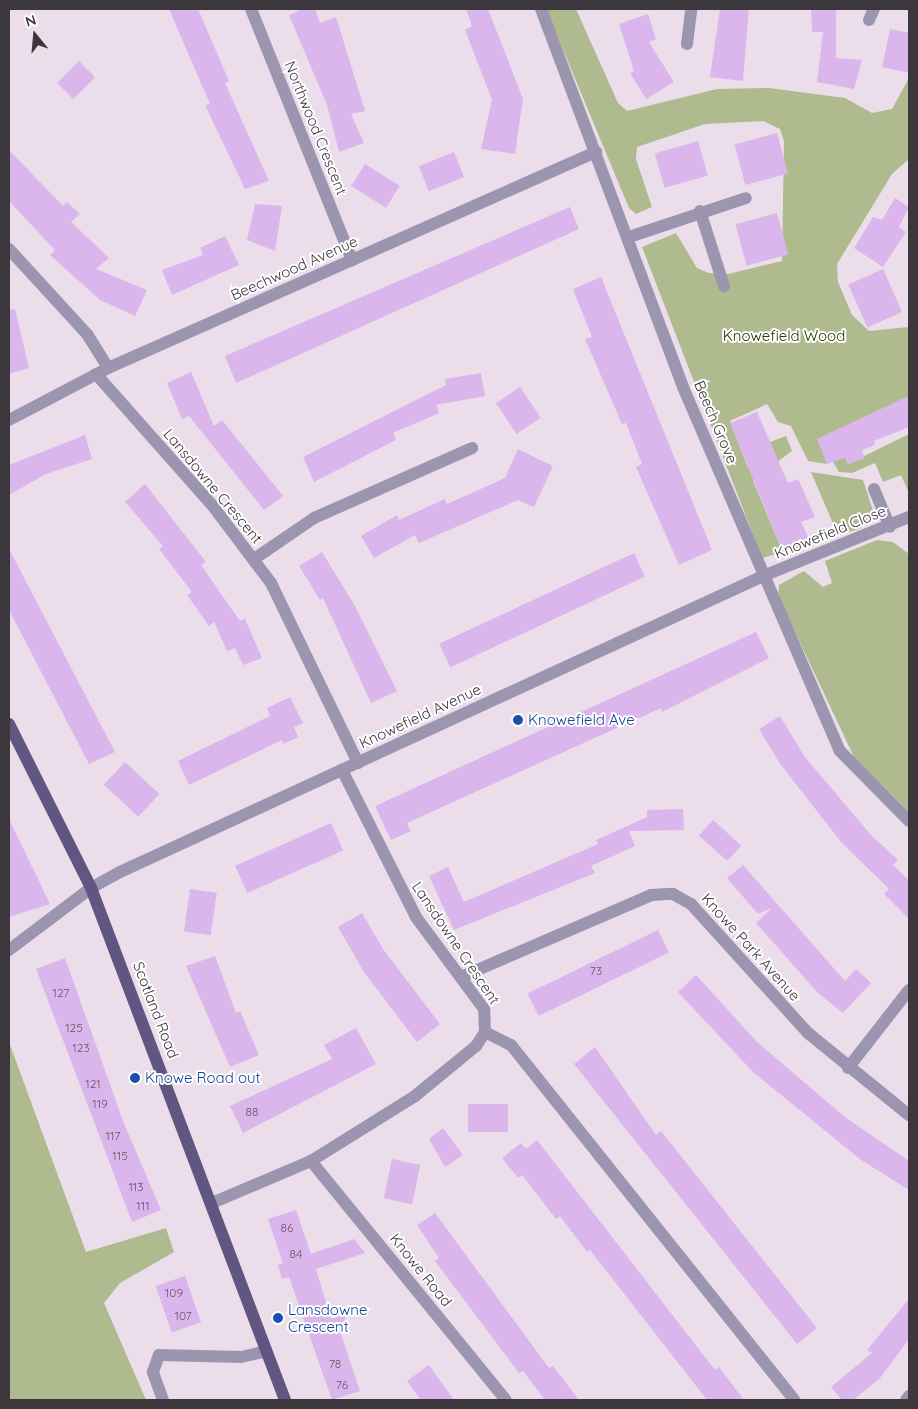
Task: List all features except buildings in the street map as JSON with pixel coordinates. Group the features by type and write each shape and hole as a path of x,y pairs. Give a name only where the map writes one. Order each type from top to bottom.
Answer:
{"main road":[{"name":"Scotland Road","path":"9,724 91,888 212,1203 285,1400"}],"street":[{"name":"Northwood Crescent","path":"251,9 352,260"},
{"name":"Beech Grove","path":"540,9 629,237 684,387 763,576 840,751 909,821"},
{"path":"687,44 691,9"},
{"name":"Beechwood Avenue","path":"9,420 108,368 596,152"},
{"path":"629,237 700,211 746,198"},
{"path":"700,211 724,286"},
{"path":"9,249 87,334 108,368"},
{"name":"Lansdowne Crescent","path":"96,374 212,505 254,559 293,625 358,763"},
{"path":"254,559 314,518 472,448"},
{"path":"874,489 890,527"},
{"name":"Knowefield Close","path":"763,576 890,527 909,517"},
{"name":"Knowefield Avenue","path":"9,950 91,888 763,576"},
{"name":"Lansdowne Crescent","path":"342,770 398,886 484,1009 485,1032"},
{"name":"Knowe Park Avenue","path":"461,977 646,897 673,894 691,904 758,982 848,1068 909,1114"},
{"path":"848,1068 909,990"},
{"path":"212,1203 311,1160 415,1096 476,1046 485,1032 511,1045 794,1400"},
{"name":"Knowe Road","path":"311,1160 506,1400"},
{"path":"163,1400 153,1372 154,1360 166,1354 241,1357 266,1351"},
{"path":"906,1400 909,1396"}],"green space":[{"name":"Knowefield Wood","path":"546,9 576,9 618,103 627,111 717,89 769,88 845,98 872,113 892,109 909,78 909,159 892,174 837,264 838,282 852,315 869,331 909,327 909,396 818,439 827,464 808,461 791,426 778,422 767,404 730,421 748,468 776,457 770,442 786,436 792,451 777,462 781,470 753,481 782,550 825,530 815,543 762,558 642,247 676,233 697,268 709,273 728,274 782,261 784,141 780,129 763,121 705,124 637,147 636,159 652,207 636,214 629,208"},
{"path":"909,434 909,493 901,475 883,482 875,463 852,473 839,472 833,462 845,457 848,464"},
{"path":"811,472 863,480 874,514 859,529 838,535"},
{"path":"877,540 893,542 909,554 909,812 854,757 778,596 779,585 804,571 823,587 832,583 825,561"},
{"path":"9,1042 86,1252 166,1228 174,1252 120,1283 104,1303 146,1400 9,1400"}],"place":[{"name":"Knowefield Ave","path":"518,720"},
{"name":"Knowe Road out","path":"135,1078"},
{"name":"Lansdowne Crescent","path":"278,1318"}]}
